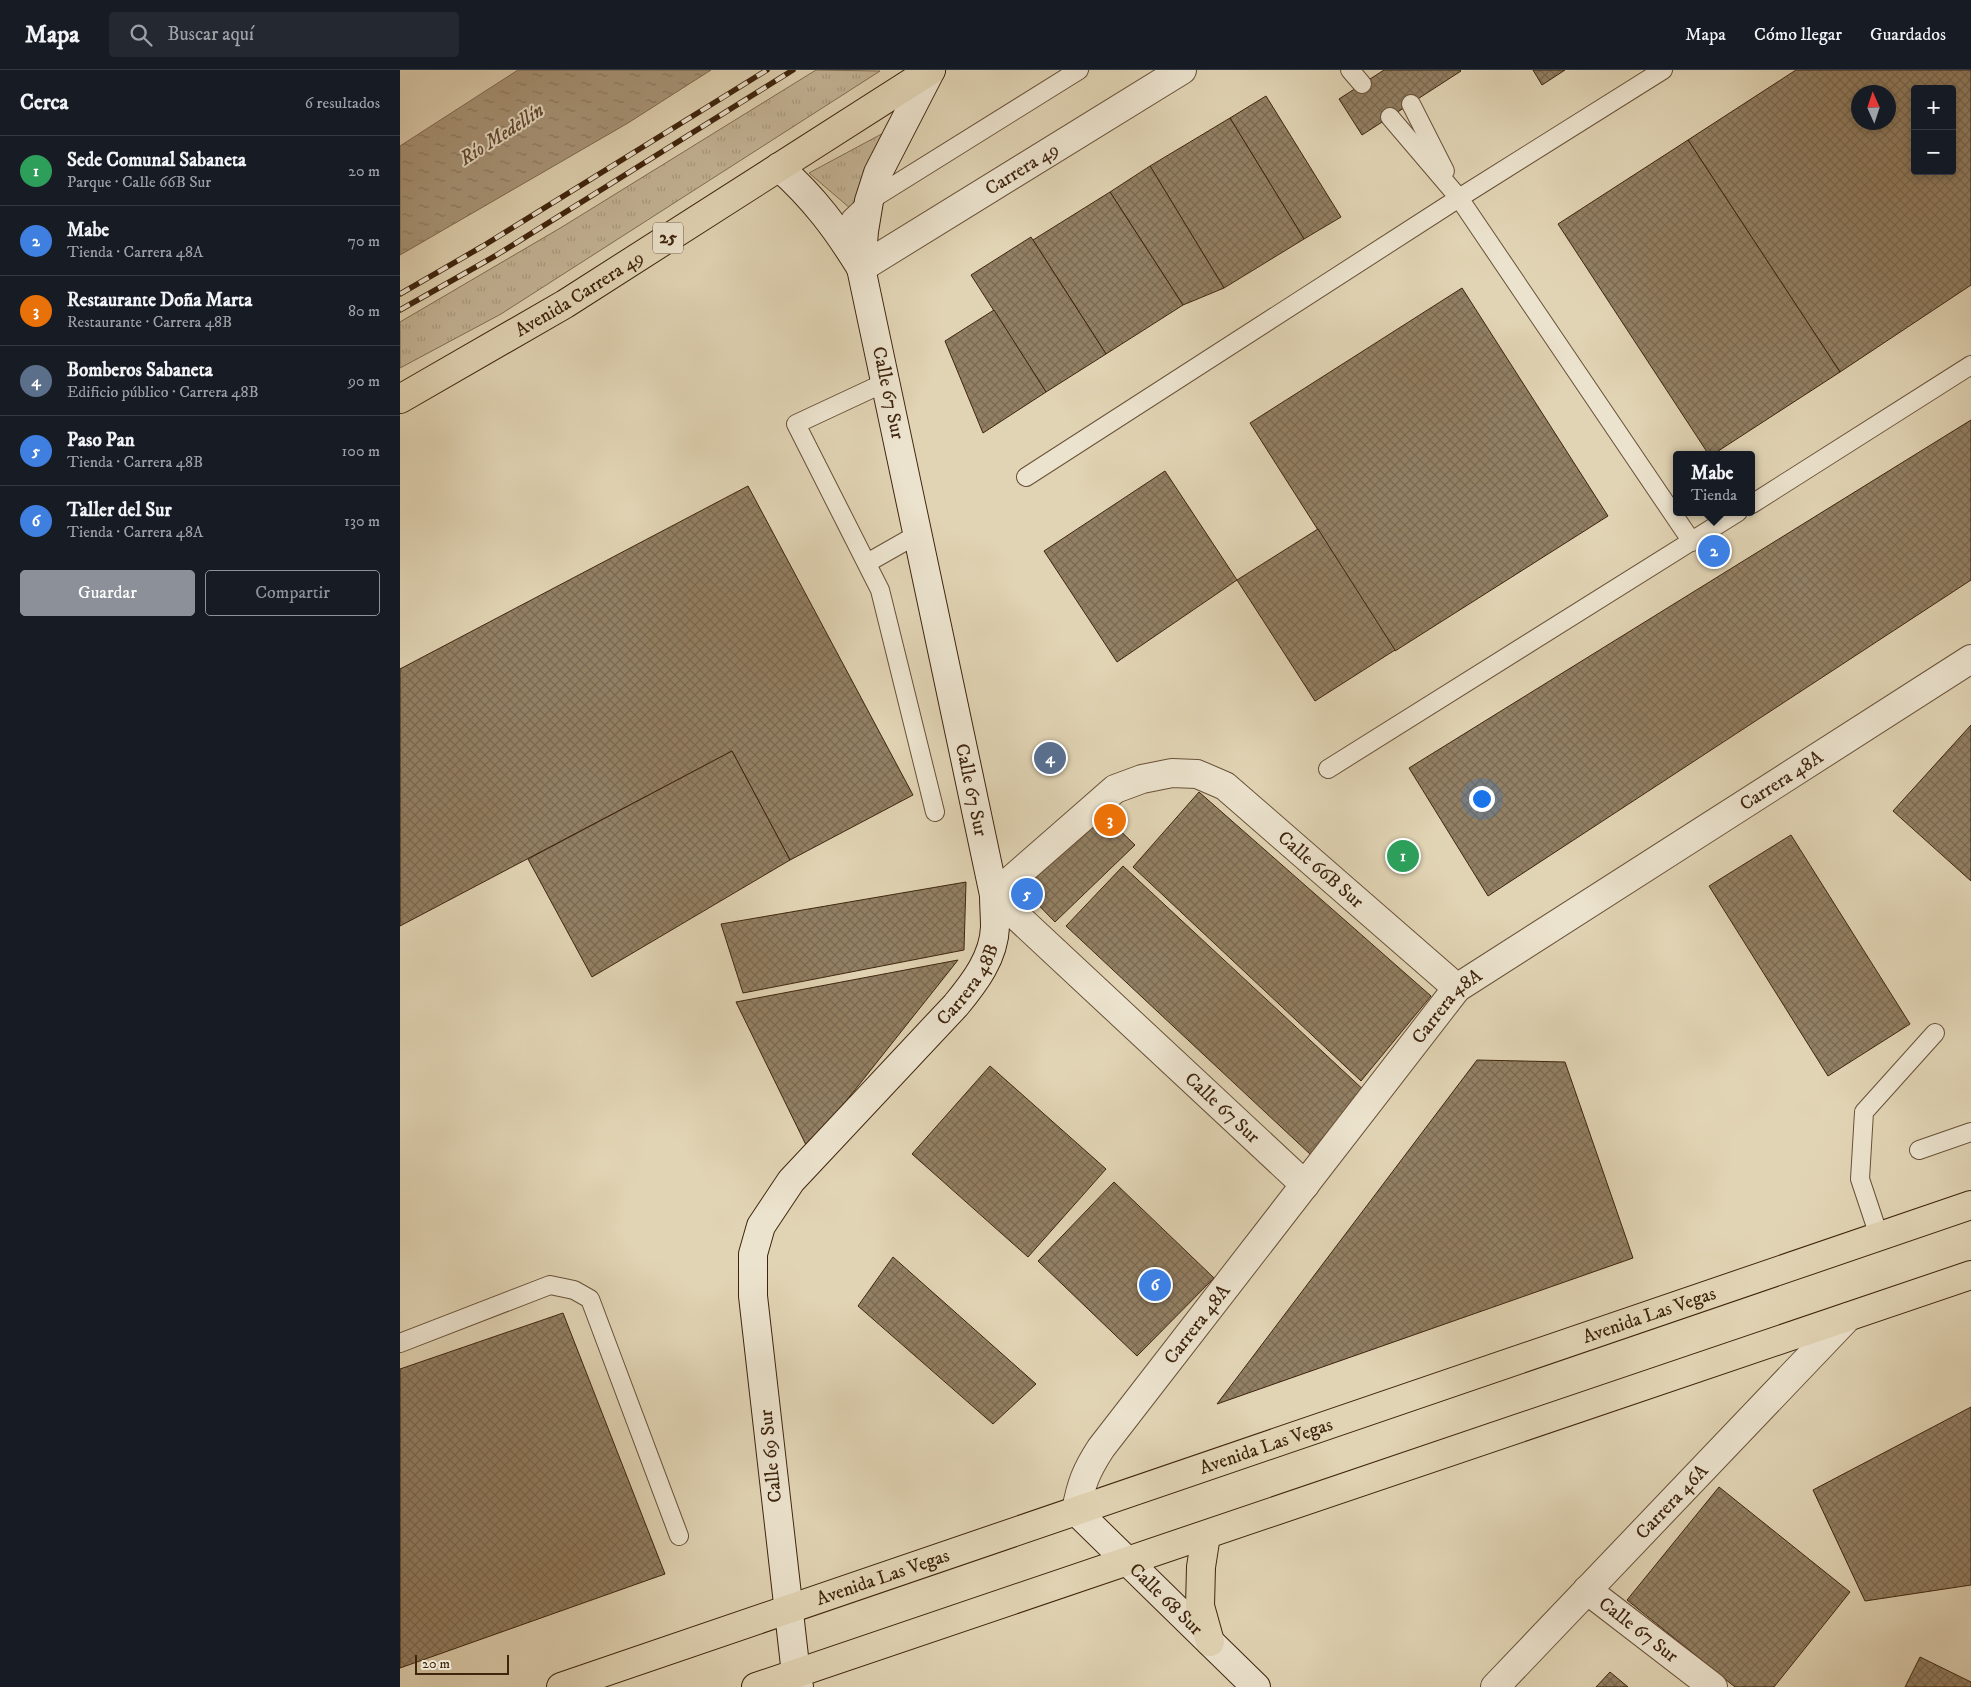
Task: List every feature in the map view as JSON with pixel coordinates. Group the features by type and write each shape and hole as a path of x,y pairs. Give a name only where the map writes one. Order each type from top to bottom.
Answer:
{"main road":[{"name":"Avenida Carrera 49","path":"400,399 565,304 931,70"},
{"name":"Avenida Las Vegas","path":"561,1687 1971,1205"},
{"path":"756,1687 798,1680 1206,1535 1971,1275"},
{"path":"1206,1535 1201,1567 1200,1606 1210,1642"}],"street":[{"name":"Calle 67 Sur","path":"931,70 878,173 869,201 864,231 862,268 994,895 1305,1185"},
{"name":"Carrera 49","path":"862,268 1182,70"},
{"name":"Calle 67 Sur","path":"779,168 801,187 825,214 862,268"},
{"name":"Carrera 48A","path":"1076,1511 1080,1488 1086,1472 1101,1448 1458,988 1971,659"},
{"name":"Calle 66B Sur","path":"994,895 1115,789 1142,778 1172,773 1197,774 1225,786 1458,988"},
{"name":"Carrera 48B","path":"761,1226 791,1181 956,1005 975,982 991,952 995,928 994,895"},
{"name":"Calle 69 Sur","path":"761,1226 753,1254 753,1296 798,1680"},
{"name":"Carrera 46A","path":"1495,1687 1848,1317"},
{"name":"Calle 68 Sur","path":"1076,1511 1256,1687"},
{"name":"Calle 67 Sur","path":"1587,1590 1713,1687"}],"lane":[{"path":"841,236 851,218 869,201 1079,70"},
{"path":"1350,70 1362,84"},
{"path":"1026,477 1459,198 1663,70"},
{"path":"1411,104 1459,198"},
{"path":"1390,117 1459,198 1673,514"},
{"path":"1755,502 1971,365"},
{"path":"886,382 796,424 880,590 936,812"},
{"path":"1674,516 1692,542"},
{"path":"1328,769 1732,516"},
{"path":"867,563 918,534"},
{"path":"1879,1236 1860,1179 1864,1112 1935,1033"},
{"path":"1919,1150 1971,1132"},
{"path":"400,1343 550,1285 574,1290 590,1299 679,1536"}],"green space":[{"path":"816,70 880,71 501,314 400,368 400,322 562,227"},
{"path":"889,130 851,209 809,173"}],"water":[{"name":"Río Medellín","path":"518,70 711,70 628,123 400,255 400,146"}],"building":[{"path":"1384,70 1461,71 1362,135 1339,99"},
{"path":"1533,70 1565,70 1542,85"},
{"path":"1796,70 1971,70 1971,285 1840,372 1688,140"},
{"path":"1266,96 1341,217 1304,239 1230,118"},
{"path":"1230,118 1304,239 1224,288 1150,166"},
{"path":"1688,140 1840,372 1718,451 1706,451 1558,224"},
{"path":"1150,166 1224,288 1183,305 1110,192"},
{"path":"1110,192 1183,305 1106,354 1033,240"},
{"path":"1031,237 1106,354 1046,392 971,275"},
{"path":"1462,288 1608,516 1395,651 1250,423"},
{"path":"994,310 1046,392 983,433 945,341"},
{"path":"1971,420 1971,580 1488,896 1409,768"},
{"path":"1165,471 1237,580 1117,662 1044,551"},
{"path":"748,486 913,795 790,860 732,751 400,926 400,669"},
{"path":"1318,529 1395,650 1315,701 1237,580"},
{"path":"1971,725 1971,881 1893,811"},
{"path":"732,751 790,860 592,977 528,859"},
{"path":"1199,792 1431,996 1361,1081 1133,867"},
{"path":"1104,815 1135,845 1055,922 1022,888"},
{"path":"1791,835 1910,1024 1828,1076 1709,886"},
{"path":"1123,866 1368,1094 1311,1155 1066,926"},
{"path":"966,882 964,950 743,993 721,924"},
{"path":"958,960 808,1149 736,1002"},
{"path":"1477,1060 1565,1062 1633,1258 1217,1404"},
{"path":"990,1066 1106,1169 1028,1257 912,1154"},
{"path":"1114,1182 1214,1278 1137,1356 1038,1261"},
{"path":"893,1257 1036,1384 993,1424 858,1306"},
{"path":"563,1313 665,1574 400,1668 400,1369"},
{"path":"1971,1407 1971,1585 1865,1601 1813,1490"},
{"path":"1719,1487 1850,1592 1774,1687 1735,1687 1627,1600"},
{"path":"1920,1657 1971,1682 1971,1687 1905,1687"},
{"path":"1610,1672 1628,1687 1596,1687"}],"railway":[{"path":"400,294 483,246 767,70"},
{"path":"400,310 495,256 793,70"}],"place":[{"name":"Mabe","path":"1714,551"},
{"name":"Bomberos Sabaneta","path":"1050,758"},
{"name":"Restaurante Doña Marta","path":"1110,820"},
{"name":"Sede Comunal Sabaneta","path":"1403,856"},
{"name":"Paso Pan","path":"1027,894"},
{"name":"Taller del Sur","path":"1155,1285"}]}
